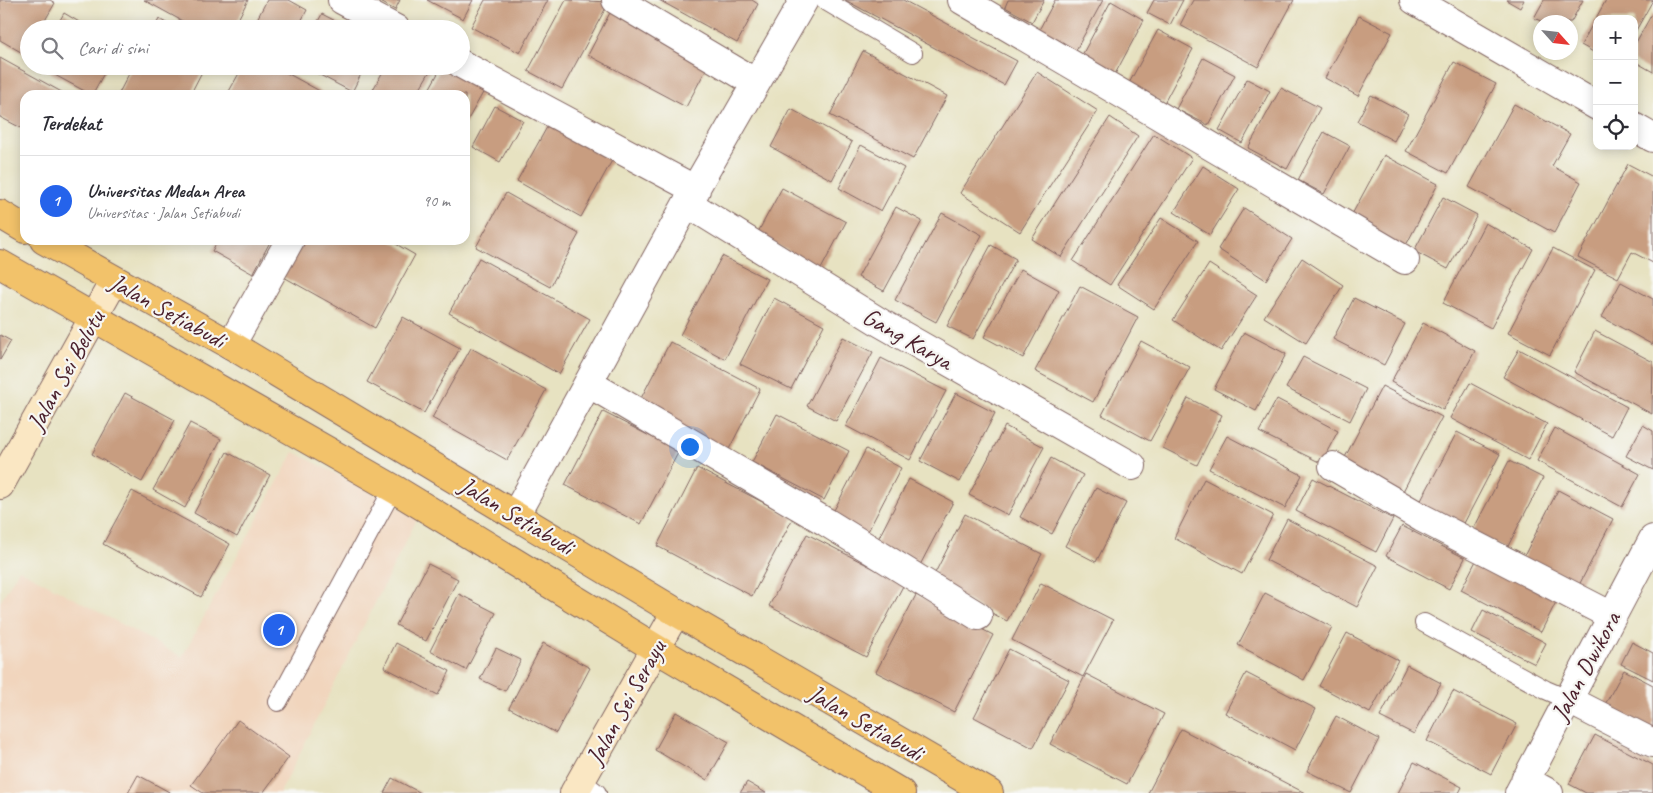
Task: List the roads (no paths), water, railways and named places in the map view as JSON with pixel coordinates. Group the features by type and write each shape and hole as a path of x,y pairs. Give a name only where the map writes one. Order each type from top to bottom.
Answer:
{"main road":[{"path":"0,214 20,226"},
{"name":"Jalan Setiabudi","path":"53,245 231,345 516,514 676,612 989,793"},
{"name":"Jalan Setiabudi","path":"0,264 396,490 655,648 902,793"}],"street":[{"path":"342,0 379,20"},
{"path":"616,0 756,83"},
{"path":"516,514 692,196 804,0"},
{"path":"962,0 1406,260"},
{"path":"1414,0 1595,105"},
{"name":"Gang Karya","path":"470,69 692,196 881,323 1132,466"},
{"path":"1638,129 1653,138"},
{"path":"231,345 287,245"},
{"name":"Jalan Sei Belutu","path":"0,485 114,281"},
{"path":"588,382 826,522 978,616"},
{"path":"1333,466 1422,518 1612,616"},
{"name":"Jalan Dwikora","path":"1531,789 1567,699 1653,539"},
{"name":"Jalan Sei Serayu","path":"584,789 655,648 676,612"},
{"path":"1567,699 1653,743"}],"lane":[{"path":"824,0 913,52"},
{"path":"278,702 387,500 396,490"},
{"path":"1424,623 1546,690 1567,699"}],"place":[{"name":"Universitas Medan Area","path":"279,630"}]}
